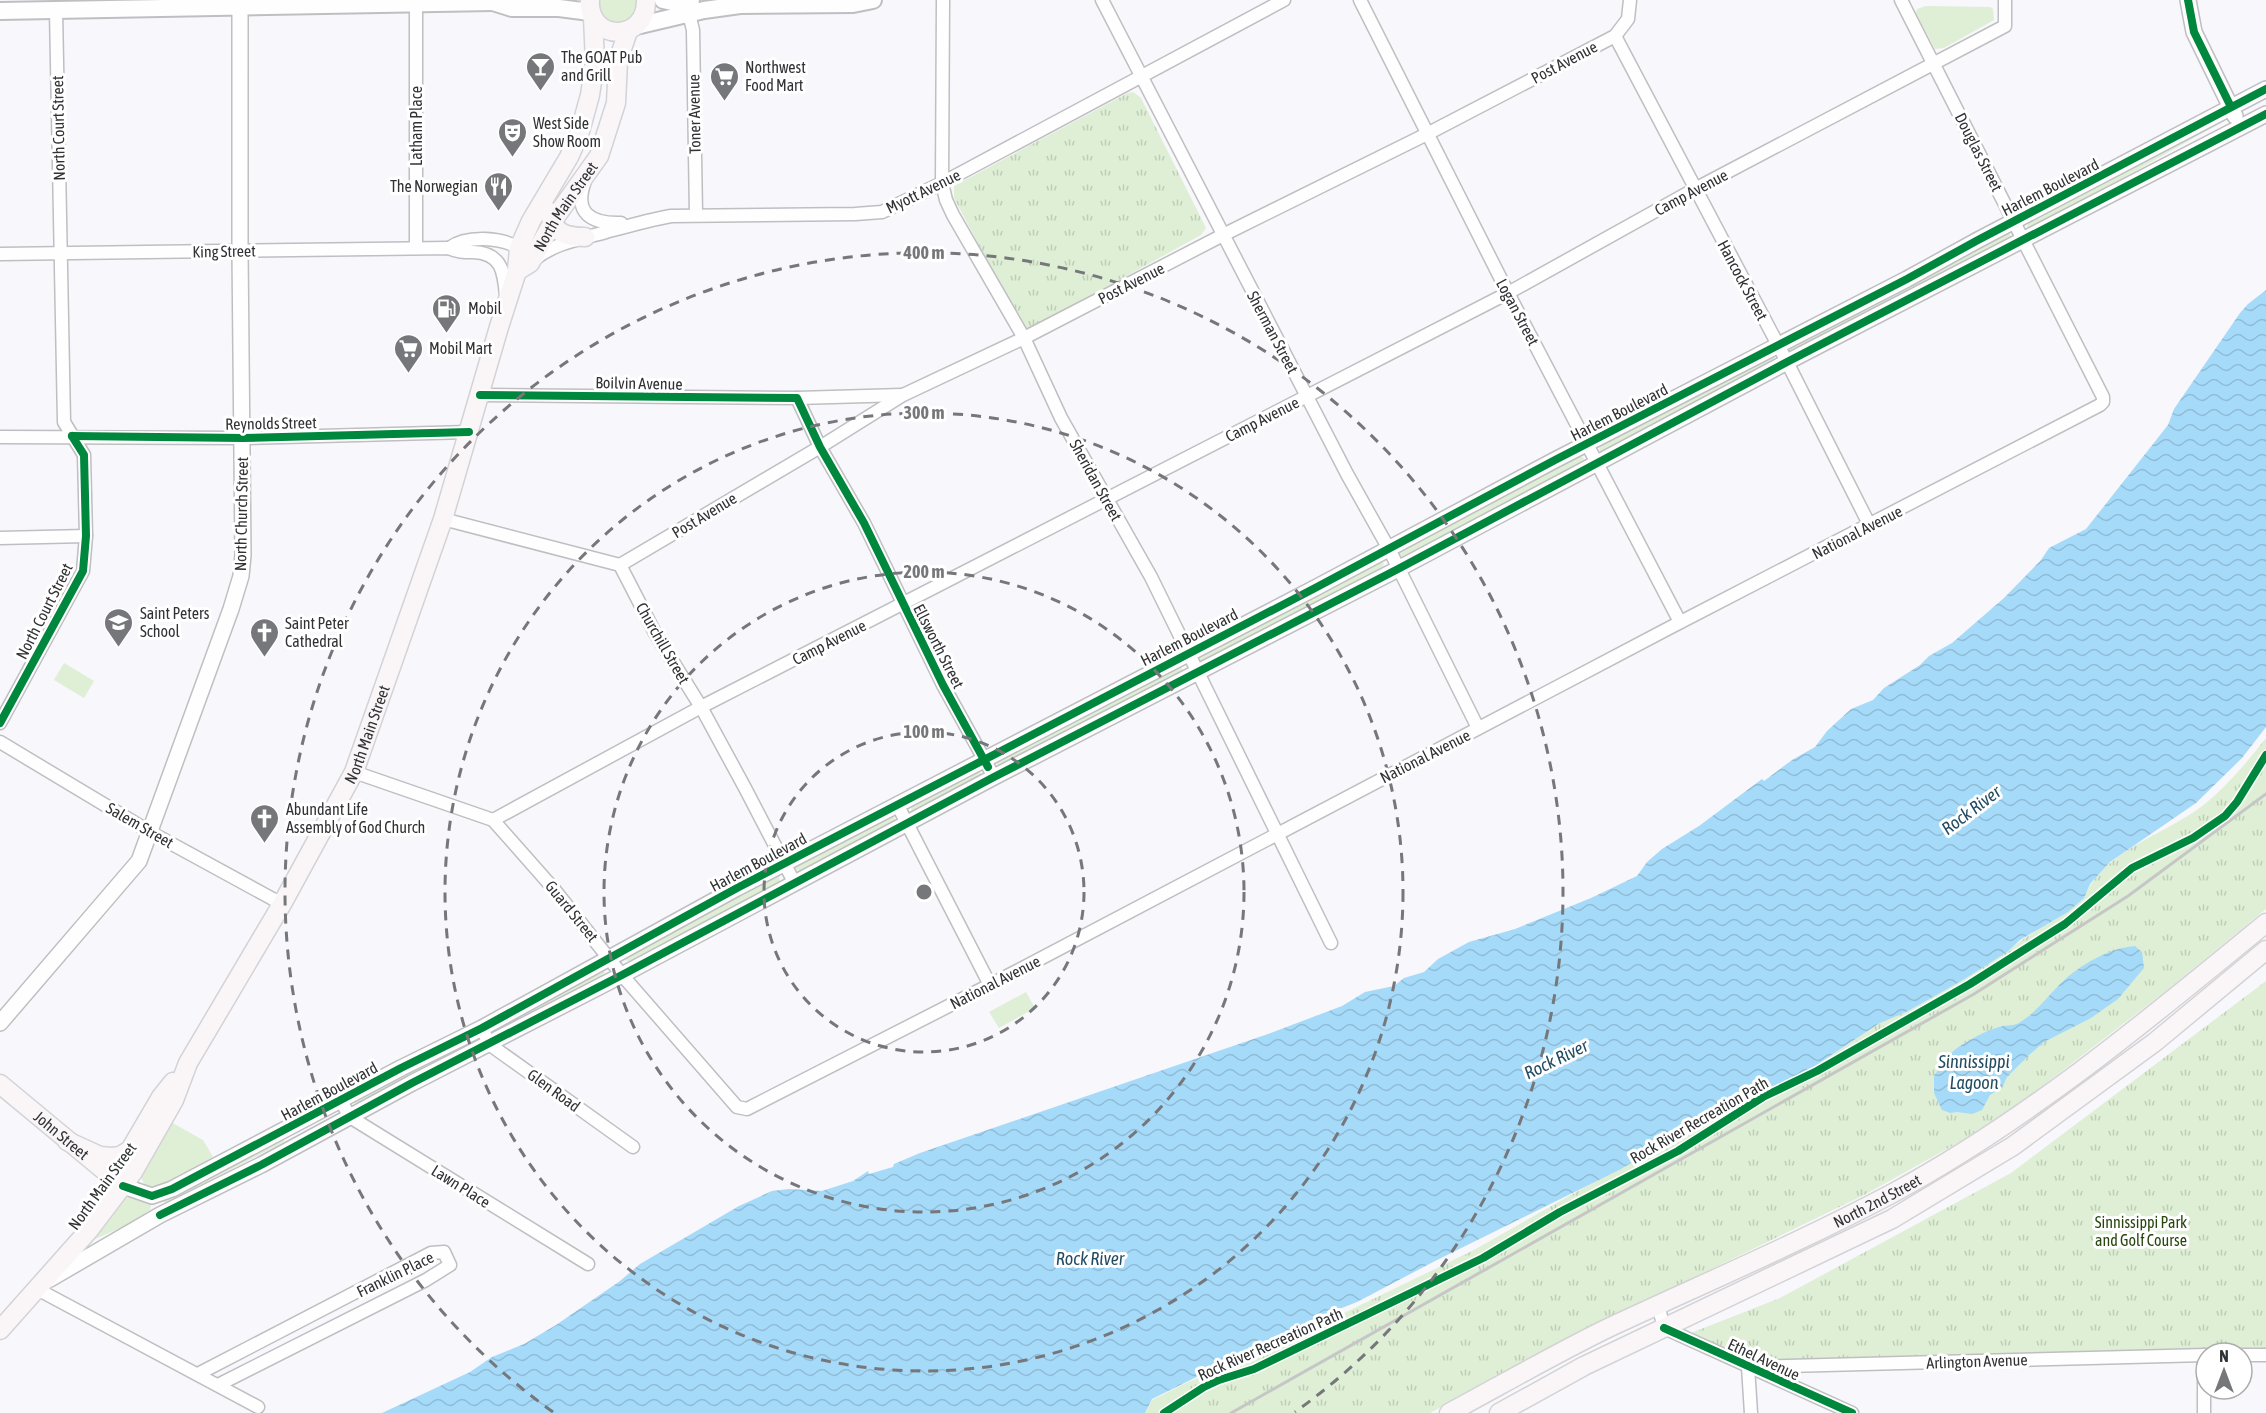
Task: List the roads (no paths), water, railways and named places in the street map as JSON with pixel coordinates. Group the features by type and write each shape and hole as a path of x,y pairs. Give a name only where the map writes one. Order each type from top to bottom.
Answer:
{"main road":[{"name":"North Main Street","path":"0,1330 38,1288 133,1172 174,1100 188,1063 282,904 354,772 442,519 506,304 524,267 599,156 609,131 616,103 618,61 632,29 646,11 646,0"},
{"path":"663,0 690,7 853,4 873,0"},
{"path":"0,11 56,11 121,5 240,7 313,2 416,4 494,1 512,8 591,10 601,27 609,31 632,29 690,7"},
{"name":"North Main Street","path":"524,267 519,248 531,221 569,157 579,135 590,95 595,62 591,10"},
{"path":"569,157 567,171 552,200 550,213 552,224 556,230 564,234 585,237"},
{"name":"North 2nd Street","path":"1449,1413 1604,1330 1791,1243 1893,1192 1991,1135 2146,1022 2266,923"},
{"name":"North 2nd Street","path":"1498,1413 1584,1366 1892,1219 2013,1146 2155,1042 2266,950"},
{"path":"67,1142 100,1156 120,1156 130,1150 161,1097 188,1063"},
{"name":"John Street","path":"0,1084 67,1142 123,1186"}],"street":[{"name":"Sheridan Street","path":"943,0 942,183 946,200 977,260 1024,338 1061,418 1150,577 1331,943"},
{"name":"Sherman Street","path":"1102,0 1139,76 1184,156 1347,474 1389,549 1478,728"},
{"name":"Myott Avenue","path":"524,267 552,248 585,237 671,216 874,214 882,212 942,183 1284,0"},
{"name":"Logan Street","path":"1360,0 1508,293 1680,622"},
{"name":"Post Avenue","path":"620,565 820,447 903,395 1024,338 1615,36 1628,19 1630,0"},
{"name":"Douglas Street","path":"1901,0 2103,397 2103,402"},
{"name":"Camp Avenue","path":"493,820 700,707 1508,293 1695,189 2005,26 2005,0"},
{"path":"2188,0 2194,33 2241,127"},
{"name":"Latham Place","path":"416,4 416,248"},
{"name":"North Church Street","path":"0,1023 139,861 241,576 243,438 240,7"},
{"name":"Toner Avenue","path":"690,7 693,30 696,215"},
{"name":"North Court Street","path":"0,723 83,571 86,536 84,455 64,422 56,11"},
{"name":"Hancock Street","path":"1615,36 1787,362 1870,526"},
{"name":"Harlem Boulevard","path":"152,1196 172,1189 482,1028 685,915 1389,549 1777,344 1907,279 2266,89"},
{"name":"Harlem Boulevard","path":"38,1288 72,1265 160,1215 261,1166 994,777 1398,569 1787,362 2266,114"},
{"path":"589,172 581,195 584,212 596,221 610,224 638,223"},
{"name":"King Street","path":"449,248 458,241 486,240 503,241 519,248"},
{"name":"King Street","path":"0,254 449,248 455,252 481,252 493,257 504,276 506,304"},
{"name":"Boilvin Avenue","path":"480,395 797,398 903,395"},
{"name":"Ellsworth Street","path":"797,398 820,447 864,523 903,604 994,777"},
{"name":"National Avenue","path":"747,1109 990,985 2103,402"},
{"name":"Reynolds Street","path":"0,437 243,438 469,432"},
{"path":"442,519 620,565"},
{"path":"0,538 86,536"},
{"name":"Churchill Street","path":"620,565 655,633 700,707 794,882"},
{"name":"Salem Street","path":"0,742 150,832 282,904"},
{"name":"Guard Street","path":"354,772 493,820 554,888 622,975 737,1107 747,1109"},
{"path":"897,804 990,985"},
{"path":"482,1028 489,1044"},
{"name":"Glen Road","path":"489,1044 633,1147"},
{"name":"Lawn Place","path":"341,1101 350,1117 588,1264"},
{"path":"123,1186 152,1196 160,1215"},
{"name":"Franklin Place","path":"198,1374 431,1254 444,1252 450,1265 426,1280 218,1385"},
{"path":"38,1288 258,1407"},
{"path":"1658,1305 1664,1328"},
{"name":"Ethel Avenue","path":"1664,1328 1852,1413"},
{"name":"Arlington Avenue","path":"1748,1367 2194,1355"},
{"path":"1748,1367 1751,1413"}],"water":[{"name":"Rock River","path":"2266,290 2266,727 2242,758 2196,803 2110,862 2090,884 2084,898 2068,912 2020,940 2007,952 1963,980 1908,1011 1878,1024 1815,1066 1753,1101 1693,1126 1621,1169 1357,1302 1314,1319 1152,1399 1145,1413 382,1413 470,1372 492,1357 524,1344 620,1281 640,1264 739,1206 772,1191 789,1189 822,1191 853,1181 868,1171 869,1174 893,1167 894,1164 920,1153 1268,1034 1342,1006 1365,992 1394,986 1404,978 1424,972 1438,959 1469,942 1515,929 1591,898 1637,876 1647,862 1662,849 1699,826 1762,779 1764,781 1792,760 1815,747 1827,731 1851,709 1873,700 1884,688 1920,665 1929,656 1952,643 2004,598 2041,560 2049,548 2086,529 2168,425 2174,409 2240,313"},
{"name":"Sinnissippi Lagoon","path":"2135,946 2142,952 2144,968 2118,999 2091,1018 2044,1042 2007,1077 2002,1088 1990,1095 1982,1110 1972,1114 1950,1113 1942,1110 1934,1093 1934,1075 1953,1051 1988,1031 2001,1026 2017,1024 2035,1010 2061,983 2086,964 2115,950"}],"railway":[{"path":"1231,1413 1974,994 2128,896 2266,794"}],"place":[{"name":"The GOAT Pub and Grill","path":"540,92"},
{"name":"Northwest Food Mart","path":"724,102"},
{"name":"West Side Show Room","path":"512,158"},
{"name":"The Norwegian","path":"499,212"},
{"name":"Mobil","path":"447,334"},
{"name":"Mobil Mart","path":"408,374"},
{"name":"Saint Peters School","path":"119,648"},
{"name":"Saint Peter Cathedral","path":"264,658"},
{"name":"Abundant Life Assembly of God Church","path":"265,844"}],"park label":[{"name":"Sinnissippi Park and Golf Course","path":"2141,1231"}]}
